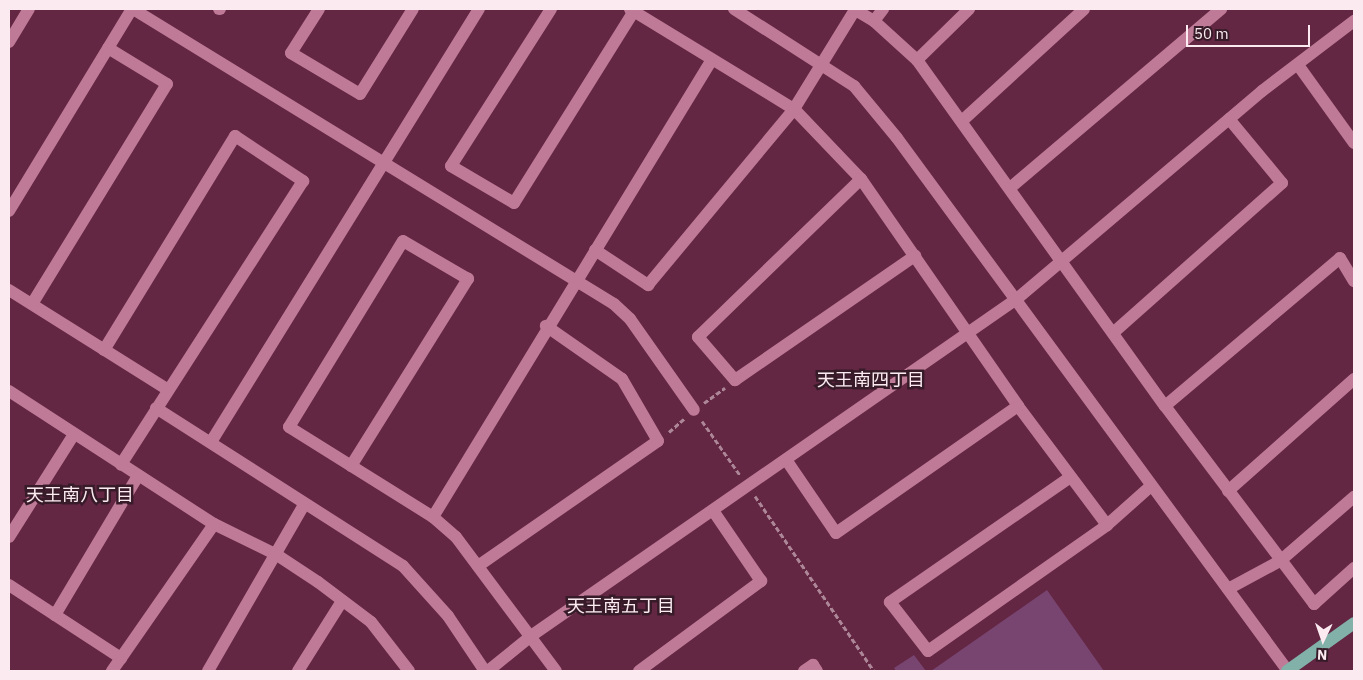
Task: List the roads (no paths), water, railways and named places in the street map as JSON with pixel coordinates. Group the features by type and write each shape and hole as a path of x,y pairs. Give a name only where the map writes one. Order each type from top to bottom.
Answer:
{"main road":[{"path":"1288,671 1354,624"}],"street":[{"path":"9,42 29,9"},
{"path":"9,211 132,9 576,280 630,319 694,410"},
{"path":"319,9 291,53 360,94 413,9"},
{"path":"211,442 479,9"},
{"path":"551,9 451,166 514,203 632,10 711,61 794,109 861,179 966,333 1070,478 1107,525"},
{"path":"734,9 854,86 1018,298 1151,486 1288,671"},
{"path":"595,250 648,285 794,109 819,64 854,9 874,21 917,60 1062,257 1165,406 1314,604 1354,568"},
{"path":"874,21 883,9"},
{"path":"917,60 969,9"},
{"path":"963,120 1084,9"},
{"path":"1010,188 1221,9"},
{"path":"156,408 211,442 304,505 403,566 448,616 487,671 531,636 750,488 966,333 1018,298 1062,257 1229,119 1354,21"},
{"path":"32,304 167,84 108,48"},
{"path":"433,517 546,326 711,61"},
{"path":"1298,65 1354,142"},
{"path":"1113,333 1282,183 1229,119"},
{"path":"104,350 235,136 303,180 167,389 120,465"},
{"path":"861,179 698,337 736,380 915,256"},
{"path":"351,466 468,279 403,241 289,427 351,466 433,517 456,537 556,671"},
{"path":"1165,406 1340,258 1354,281"},
{"path":"9,290 167,389"},
{"path":"478,566 658,441 622,379 546,326"},
{"path":"1228,491 1354,379"},
{"path":"9,391 120,465 214,524 277,555 371,622 409,671"},
{"path":"787,461 836,533 1018,406"},
{"path":"9,537 74,434"},
{"path":"55,614 138,476"},
{"path":"1070,478 890,602 928,652 1107,525 1151,486"},
{"path":"1228,589 1280,561 1354,497"},
{"path":"208,671 277,555 304,505"},
{"path":"639,671 761,581 714,512"},
{"path":"112,671 214,524"},
{"path":"9,585 121,658"},
{"path":"298,671 342,601"},
{"path":"804,671 813,666 817,671"}],"district":[{"name":"天王南四丁目","path":"871,380"},
{"name":"天王南八丁目","path":"80,495"},
{"name":"天王南五丁目","path":"621,606"}]}
